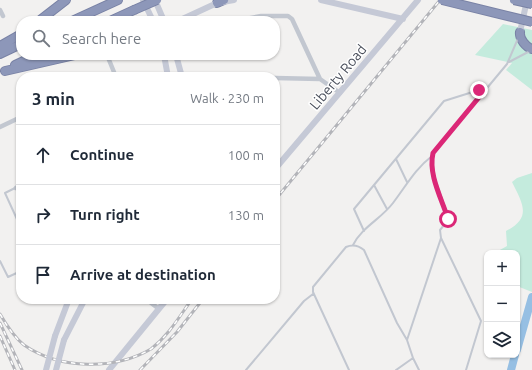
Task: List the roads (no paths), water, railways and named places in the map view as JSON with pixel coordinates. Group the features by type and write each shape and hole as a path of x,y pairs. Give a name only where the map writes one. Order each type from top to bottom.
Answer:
{"highway":[{"path":"45,16 66,0"},
{"path":"83,16 118,0"},
{"path":"121,16 156,0"},
{"path":"442,0 532,22"},
{"path":"514,0 532,4"},
{"path":"519,34 523,42 532,50"},
{"path":"0,46 16,37"},
{"path":"0,54 16,46"},
{"path":"3,72 26,60"},
{"path":"3,72 55,60"}],"main road":[{"path":"143,0 150,16"},
{"path":"156,0 162,16"},
{"path":"189,16 220,2 234,0"},
{"path":"321,0 403,19"},
{"name":"Liberty Road","path":"280,164 418,0"},
{"path":"519,34 527,0"},
{"path":"165,60 167,72"},
{"path":"177,60 181,72"},
{"path":"46,370 55,336 67,304"},
{"path":"56,370 64,340 82,304"},
{"path":"109,370 163,304"}],"street":[{"path":"0,10 3,16"},
{"path":"261,16 288,16 292,20 320,79 340,93"},
{"path":"109,60 114,72"},
{"path":"280,78 320,79"},
{"path":"0,127 16,119"},
{"path":"152,304 159,309"}],"lane":[{"path":"508,62 516,38 519,34"},
{"path":"353,245 357,237 387,209 420,166 432,156 453,127 508,62 522,53 532,50"},
{"path":"364,231 354,209 444,101 479,90 485,90"},
{"path":"432,156 431,164 433,173 448,219 440,230 441,238 481,321 466,370"},
{"path":"396,158 407,182"},
{"path":"374,185 387,209"},
{"path":"16,188 5,193 16,217"},
{"path":"407,340 441,238"},
{"path":"349,370 313,294 313,287 346,247 353,245 364,250 397,323 407,340 419,370"},
{"path":"0,261 8,277 16,273"},
{"path":"246,370 304,301 313,294"},
{"path":"396,370 413,358"}],"waterway":[{"path":"520,339 532,297"},
{"path":"511,370 514,358"}],"railway":[{"path":"280,194 440,0"},
{"path":"0,314 17,338 24,345 38,353 71,363 104,364 137,356 151,349 168,332 188,304"},
{"path":"140,370 177,332 199,304"},
{"path":"0,323 22,370"},
{"path":"0,336 15,370"}]}
